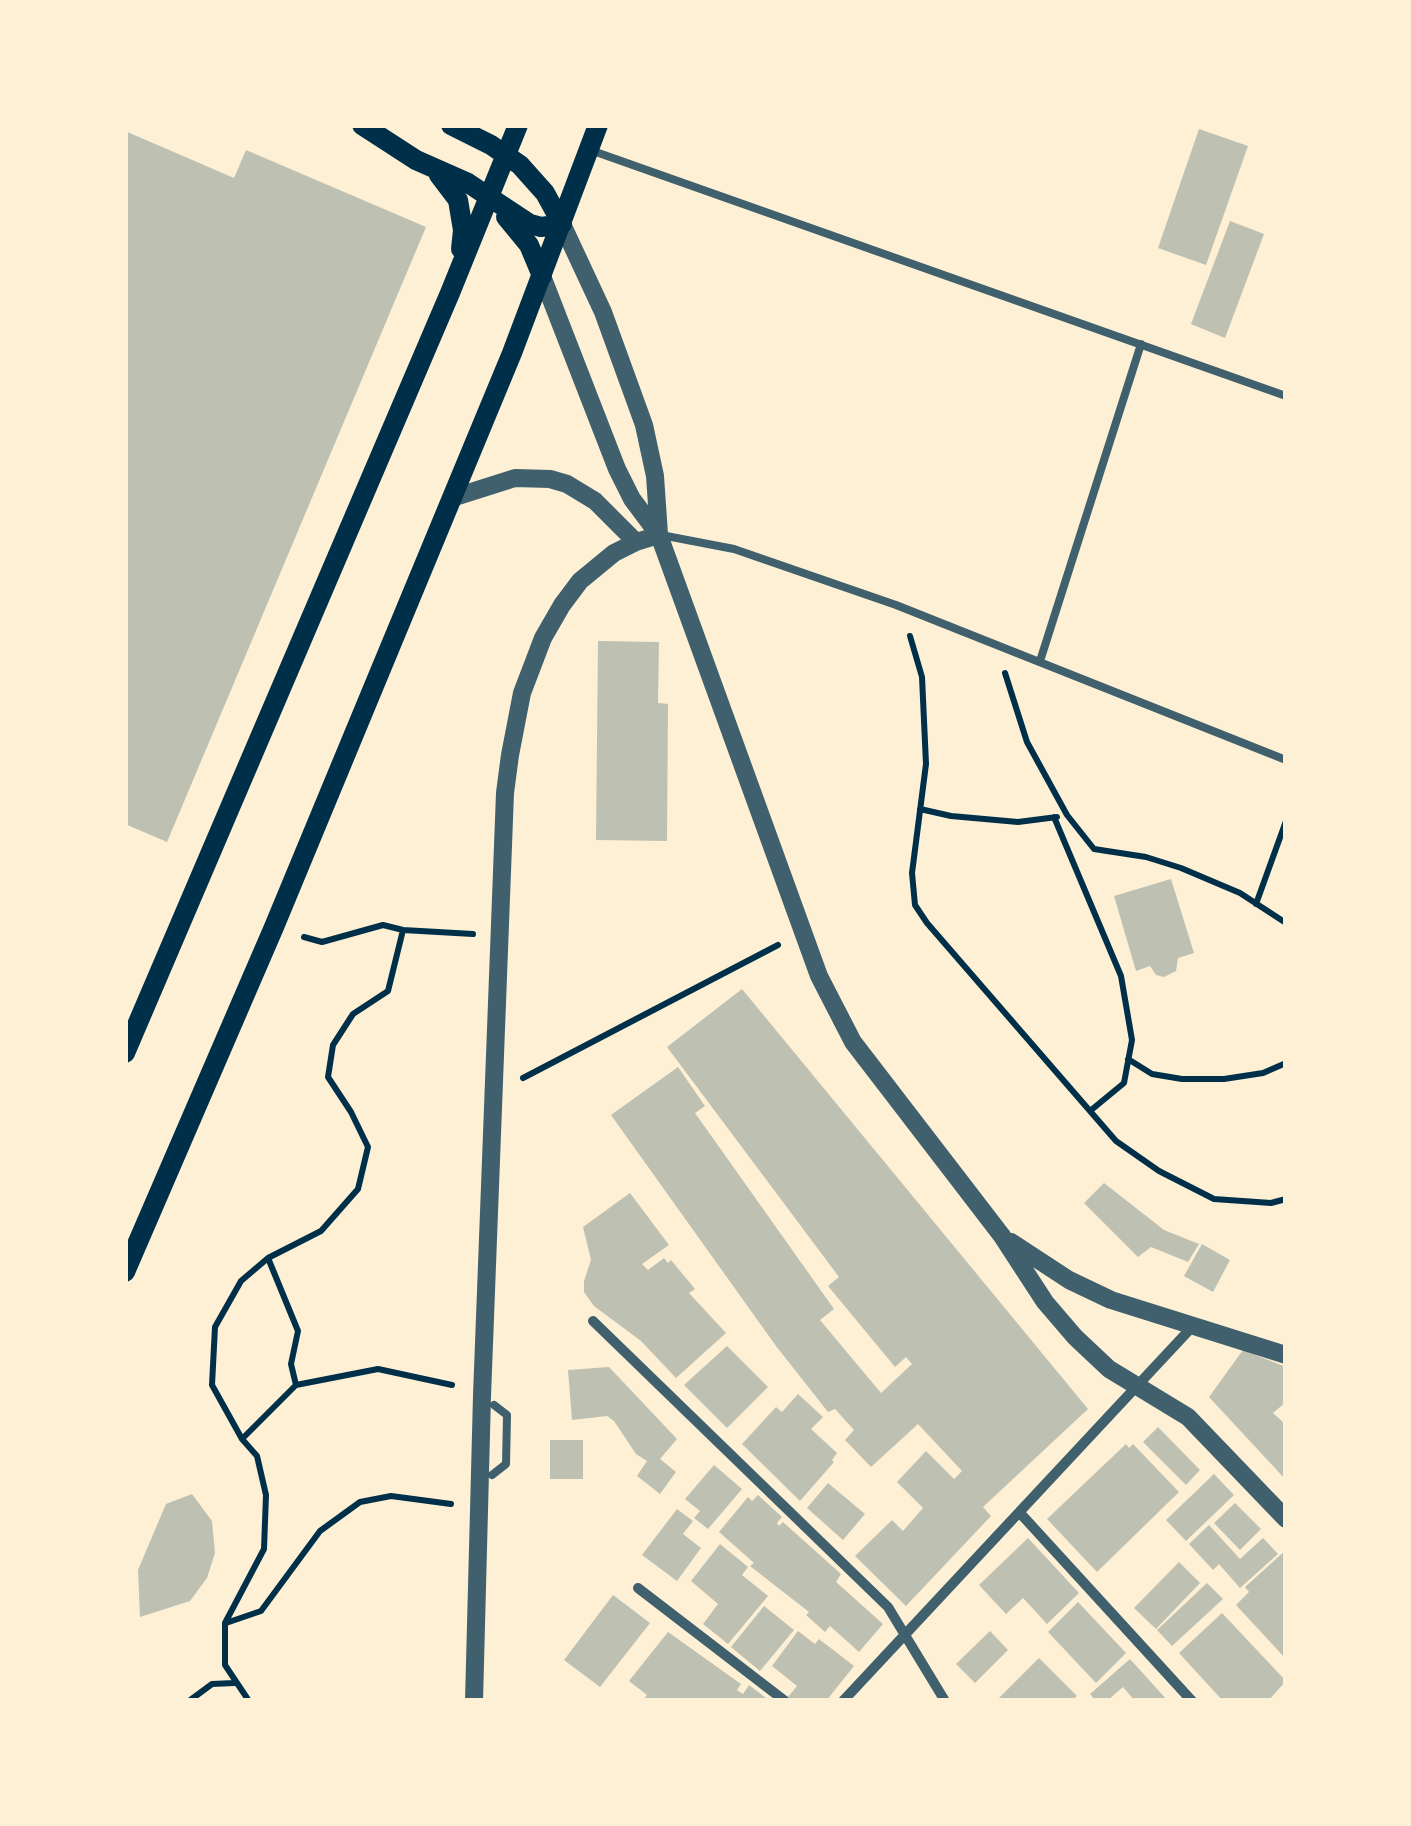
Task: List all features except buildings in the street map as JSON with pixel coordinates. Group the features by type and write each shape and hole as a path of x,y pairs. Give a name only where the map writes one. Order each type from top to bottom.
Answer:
{"main road":[{"path":"362,125 426,165 445,180 458,200 462,230 454,281"},
{"path":"451,125 506,154 538,183 562,224"},
{"path":"125,1053 518,125"},
{"path":"125,1272 452,498 598,125"},
{"path":"426,165 468,184 530,224 562,224"},
{"path":"488,197 529,245 542,276"}],"street":[{"path":"562,224 603,312 644,425 655,476 659,535 802,932 830,1000 853,1042 1002,1236 1045,1302 1075,1336 1099,1361 1188,1416 1286,1520"},
{"path":"542,276 616,469 659,535"},
{"path":"452,498 508,479 550,479 586,494 636,542"},
{"path":"474,1701 505,792 522,693 543,638 572,590 590,571 636,542 659,535"},
{"path":"1002,1236 1098,1294 1286,1355"},
{"path":"593,1321 888,1607 944,1701"},
{"path":"843,1701 1192,1327"},
{"path":"1020,1513 1192,1701"},
{"path":"638,1588 785,1701"}],"lane":[{"path":"590,149 1286,396"},
{"path":"1040,661 1141,344"},
{"path":"659,535 689,538 750,554 896,605 1286,760"},
{"path":"483,1489 506,1464 506,1415 486,1396"}],"path":[{"path":"896,605 914,646 922,677 926,764 912,873 915,905 1116,1140 1158,1172 1214,1199 1271,1203 1286,1200"},
{"path":"995,643 1026,742 1067,816 1094,848 1181,868 1240,893 1286,923"},
{"path":"920,809 1018,822 1067,816"},
{"path":"1054,817 1121,976 1132,1040 1124,1082 1090,1111"},
{"path":"1256,904 1286,821"},
{"path":"316,941 383,926 466,934"},
{"path":"249,1701 225,1665 225,1623 264,1549 266,1495 257,1456 242,1439 212,1386 215,1326 241,1281 268,1258 321,1231 358,1189 368,1148 328,1077 333,1045 353,1014 388,991 403,930"},
{"path":"496,1092 802,932"},
{"path":"1128,1060 1152,1074 1182,1079 1264,1073 1286,1063"},
{"path":"268,1258 298,1331 291,1364 296,1385"},
{"path":"242,1439 296,1385 378,1369 486,1396"},
{"path":"225,1623 261,1611 320,1531 360,1502 392,1496 433,1503 483,1489"},
{"path":"189,1701 212,1684 234,1682"}]}
